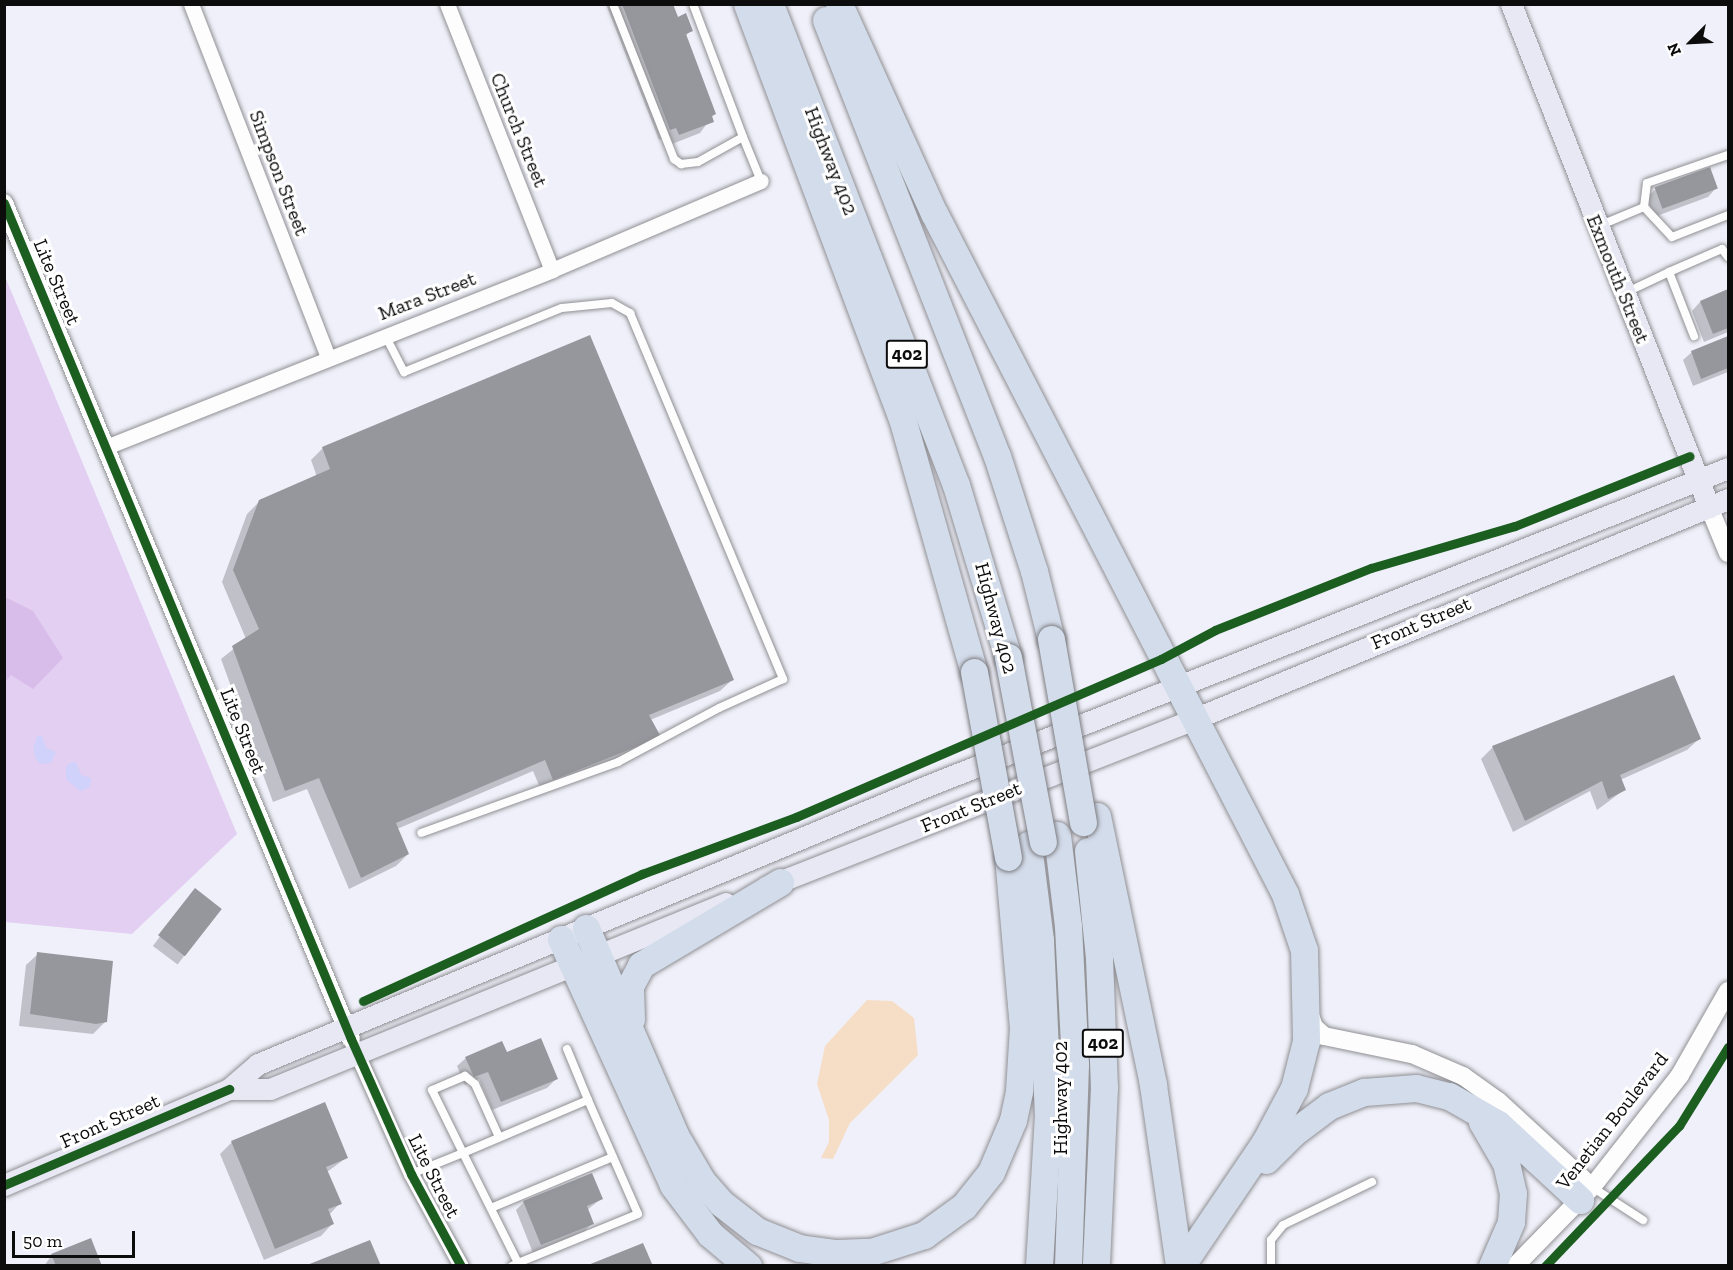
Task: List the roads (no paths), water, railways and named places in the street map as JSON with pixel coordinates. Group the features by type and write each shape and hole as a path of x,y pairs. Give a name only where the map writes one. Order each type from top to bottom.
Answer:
{"highway":[{"path":"747,4 909,438 999,661"},
{"name":"Highway 402","path":"770,4 956,485 999,661 1034,845 1055,936 1061,1063 1053,1266"},
{"path":"788,4 971,482 999,661 1034,845 1048,1114 1039,1266"},
{"name":"402","path":"820,4 994,446 1034,571 1061,683 1090,819 1102,1015 1104,1146 1096,1266"},
{"path":"839,4 934,213 1296,920 1304,950 1308,1009 1306,1041 1294,1088 1264,1142 1180,1266"},
{"path":"1090,819 1153,1085 1180,1266"},
{"path":"561,939 585,961 641,1052 690,1162 721,1203 757,1231 799,1248 836,1253 891,1247 924,1235 945,1222 977,1192 991,1172 1013,1120 1019,1091 1034,845"},
{"path":"1034,845 1068,926 1075,1065 1068,1266"},
{"path":"641,1052 628,998 641,965 780,882"},
{"path":"586,928 585,961 673,1185 710,1234 748,1266"},
{"path":"1219,1208 1293,1133 1339,1102 1364,1092 1399,1087 1433,1091 1464,1104 1498,1124 1586,1194"},
{"path":"1464,1104 1488,1129 1511,1178 1511,1222 1492,1266"}],"main road":[{"name":"Exmouth Street","path":"1511,4 1599,226 1623,294 1699,478 1719,503"},
{"name":"Front Street","path":"352,1041 586,928 1176,686 1728,468"},
{"name":"Front Street","path":"4,1185 229,1089 258,1064 352,1041 585,961 1194,719 1719,503"}],"street":[{"name":"Simpson Street","path":"191,4 328,357"},
{"name":"Church Street","path":"447,4 552,270"},
{"name":"Mara Street","path":"106,447 552,270 761,181"},
{"name":"Lite Street","path":"4,203 352,1041 411,1174 461,1266"},
{"name":"Exmouth Street","path":"1719,503 1728,553"},
{"name":"Venetian Boulevard","path":"1515,1266 1586,1194 1680,1075 1728,991"},
{"path":"1308,1009 1314,1027 1324,1036 1412,1054 1463,1076 1498,1101 1586,1194"}],"lane":[{"path":"613,4 674,159 681,165 698,162 743,137"},
{"path":"693,4 761,181"},
{"path":"1644,207 1647,183 1727,153"},
{"path":"1599,226 1644,207"},
{"path":"1644,207 1672,237 1728,215"},
{"path":"1623,294 1722,249 1728,257"},
{"path":"1669,272 1694,336"},
{"path":"385,335 404,372 562,308 612,303 630,313 783,679 719,708 618,762 421,832"},
{"path":"498,1137 475,1084 465,1076 432,1090 491,1208 516,1265 638,1214 567,1049"},
{"path":"411,1174 588,1100"},
{"path":"491,1208 613,1157"},
{"path":"1271,1266 1271,1240 1283,1225 1372,1182"},
{"path":"1586,1194 1643,1220"}]}
